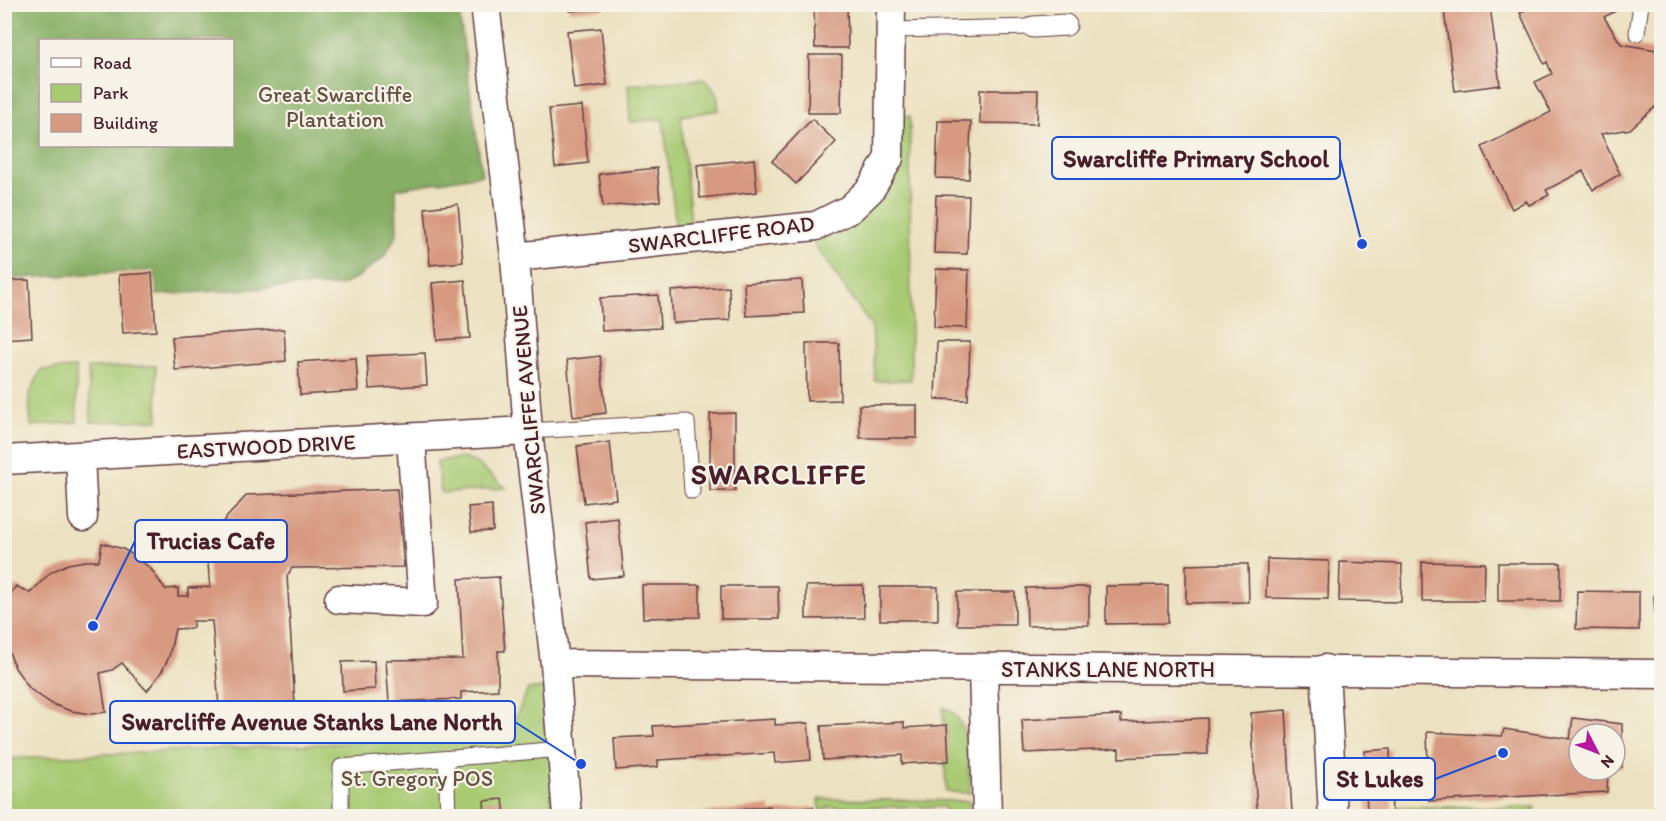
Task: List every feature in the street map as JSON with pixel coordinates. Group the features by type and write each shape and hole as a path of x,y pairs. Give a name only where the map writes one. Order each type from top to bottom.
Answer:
{"street":[{"name":"SWARCLIFFE AVENUE","path":"485,4 515,257 528,431 555,664 567,816"},
{"name":"SWARCLIFFE ROAD","path":"515,257 816,226 850,209 870,190 890,158 891,17"},
{"path":"1033,27 1066,26"},
{"name":"EASTWOOD DRIVE","path":"4,460 528,431"},
{"path":"339,599 423,603 411,439"},
{"path":"80,456 83,517"},
{"name":"STANKS LANE NORTH","path":"555,664 983,669 1325,669 1662,674"},
{"path":"983,669 987,816"},
{"path":"1325,669 1333,816"}],"lane":[{"path":"1637,33 1641,4"},
{"path":"891,17 1033,27"},
{"path":"528,431 687,422 692,491"},
{"path":"341,816 341,767 562,749"},
{"path":"446,759 448,816"}],"green space":[{"name":"Great Swarcliffe Plantation","path":"5,4 458,5 482,175 396,189 397,234 384,257 341,286 297,286 157,295 155,270 5,279"},
{"path":"706,79 717,95 719,110 681,116 691,225 676,227 663,119 630,122 628,85"},
{"path":"910,116 911,380 875,381 872,327 803,228 870,190 890,117"},
{"path":"156,366 158,420 91,422 88,368"},
{"path":"76,368 77,422 31,426 29,396 41,370"},
{"path":"463,458 476,463 506,488 441,493 437,461"},
{"name":"St. Gregory POS","path":"557,688 567,816 5,816 4,759 508,735 528,689"},
{"path":"943,707 953,713 965,732 969,757 970,793 946,792"},
{"path":"819,799 969,801 969,816 946,816 945,807 828,807 827,810 820,810"},
{"path":"1398,807 1535,807 1535,816 1398,816"}],"building":[{"path":"568,4 601,4 602,9 569,11"},
{"path":"814,4 847,4 848,48 815,48"},
{"path":"1530,4 1629,4 1604,17 1621,44 1662,51 1662,121 1655,107 1630,129 1601,134 1620,174 1593,190 1583,171 1546,190 1549,195 1529,205 1526,201 1512,209 1482,147 1551,112 1535,82 1552,74 1547,62 1544,64 1520,13 1531,7"},
{"path":"1490,5 1500,85 1455,91 1444,11"},
{"path":"601,28 607,85 574,89 567,31"},
{"path":"809,55 842,55 841,113 808,113"},
{"path":"980,90 1038,90 1037,124 980,123"},
{"path":"582,106 588,163 555,167 549,109"},
{"path":"812,119 836,142 796,184 772,161"},
{"path":"938,121 971,121 969,179 936,178"},
{"path":"754,159 757,192 700,198 697,165"},
{"path":"657,168 660,201 603,207 599,174"},
{"path":"936,195 969,196 967,254 934,253"},
{"path":"458,204 463,262 430,265 425,208"},
{"path":"936,269 969,270 967,328 934,327"},
{"path":"152,273 156,331 123,333 119,275"},
{"path":"29,280 32,337 4,339 4,281"},
{"path":"465,280 470,338 437,340 432,283"},
{"path":"802,280 804,313 746,316 744,283"},
{"path":"729,287 730,320 673,323 671,291"},
{"path":"658,295 660,328 602,331 600,298"},
{"path":"284,329 286,361 175,370 172,337"},
{"path":"937,342 970,342 968,400 935,399"},
{"path":"806,343 839,343 840,400 807,401"},
{"path":"425,353 427,385 369,389 367,356"},
{"path":"600,356 606,413 573,417 567,360"},
{"path":"356,358 358,391 300,395 298,362"},
{"path":"859,405 917,405 917,438 860,438"},
{"path":"735,413 735,491 710,491 710,414"},
{"path":"610,442 616,499 584,503 577,446"},
{"path":"397,489 404,567 292,568 287,576 296,721 261,722 261,727 221,731 212,621 193,621 193,628 175,629 169,657 147,691 122,663 112,670 100,673 106,712 91,714 71,711 52,704 30,689 15,668 8,649 4,649 4,596 9,596 16,586 30,593 51,572 68,564 99,561 102,543 123,549 135,556 151,569 165,589 178,588 178,596 188,596 188,588 210,587 206,540 247,495"},
{"path":"492,505 493,531 471,532 468,507"},
{"path":"618,518 624,576 591,579 585,522"},
{"path":"1267,559 1329,561 1328,599 1266,598"},
{"path":"1340,562 1402,564 1401,602 1339,601"},
{"path":"1422,562 1485,563 1484,601 1422,601"},
{"path":"1498,563 1561,563 1560,601 1498,601"},
{"path":"1248,564 1249,602 1186,603 1186,565"},
{"path":"499,577 505,651 498,651 498,690 461,692 461,699 389,702 386,660 463,659 459,579"},
{"path":"642,585 700,585 700,617 643,618"},
{"path":"863,585 864,618 806,619 806,586"},
{"path":"1168,585 1168,623 1106,624 1106,586"},
{"path":"721,586 778,586 779,619 721,619"},
{"path":"880,587 938,587 938,620 880,620"},
{"path":"1089,587 1089,625 1027,626 1026,588"},
{"path":"1577,591 1639,592 1639,630 1576,629"},
{"path":"957,592 1015,592 1015,625 957,625"},
{"path":"1654,596 1662,596 1662,634 1656,635"},
{"path":"374,661 375,689 343,691 342,662"},
{"path":"1286,710 1292,813 1284,813 1284,816 1250,816 1250,813 1257,812 1251,713"},
{"path":"1121,715 1121,722 1207,718 1208,754 1119,758 1119,749 1024,753 1022,720"},
{"path":"1573,718 1606,722 1572,722"},
{"path":"775,719 775,725 808,723 811,760 775,763 774,753 658,760 658,767 616,770 614,738 654,736 653,726"},
{"path":"904,722 904,728 947,725 949,761 902,764 902,755 823,760 821,726"},
{"path":"1504,729 1567,739 1567,782 1607,782 1607,792 1429,801 1427,732 1502,736"},
{"path":"1390,749 1392,816 1367,816 1365,751"},
{"path":"503,799 505,816 485,816 484,801"},
{"path":"770,806 770,812 813,807 814,816 681,816 681,815"}],"place":[{"name":"Swarcliffe Primary School","path":"1362,244"},
{"name":"Trucias Cafe","path":"93,626"},
{"name":"St Lukes","path":"1503,753"},
{"name":"Swarcliffe Avenue Stanks Lane North","path":"581,764"}],"district":[{"name":"SWARCLIFFE","path":"779,474"}]}
